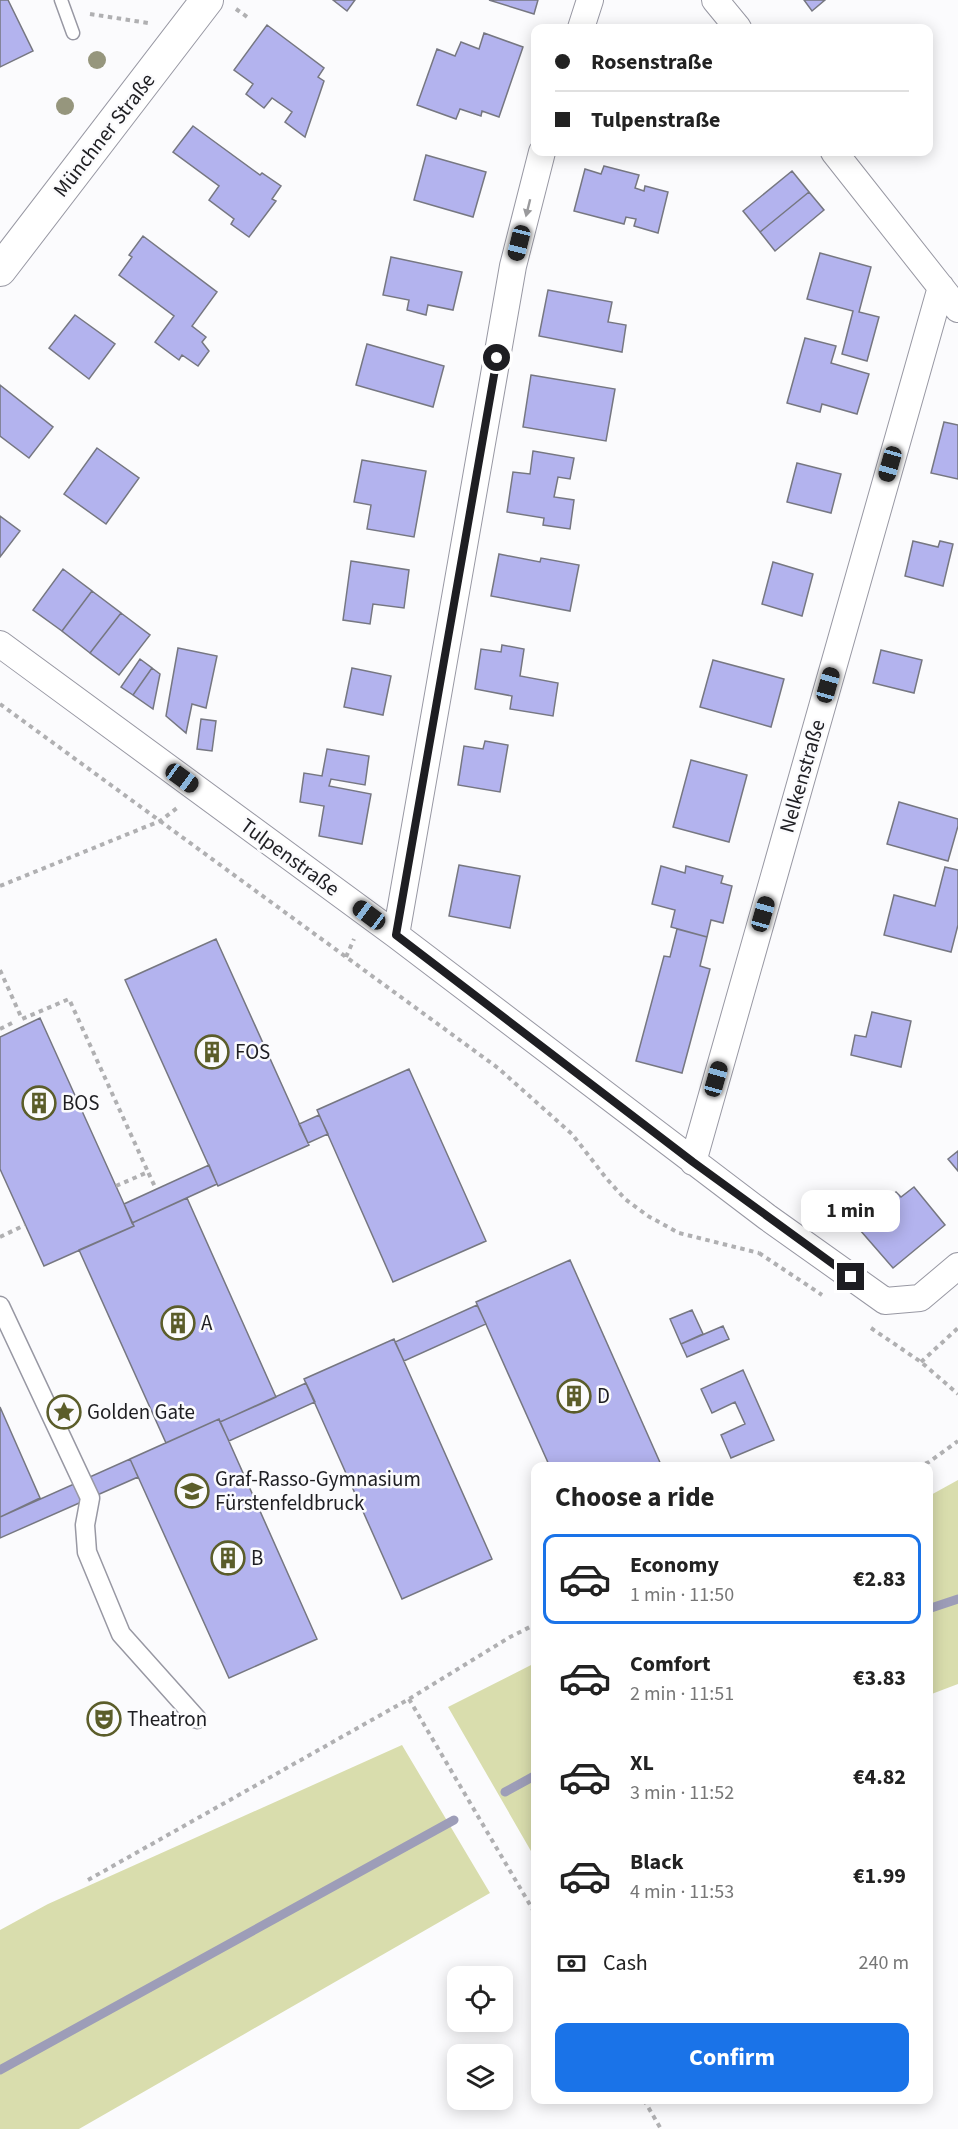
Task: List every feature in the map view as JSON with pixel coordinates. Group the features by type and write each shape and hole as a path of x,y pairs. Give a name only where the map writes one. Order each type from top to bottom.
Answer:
{"street":[{"name":"Münchner Straße","path":"0,270 207,0"},
{"path":"582,24 590,0"},
{"path":"715,0 735,24"},
{"path":"396,935 513,266 541,156"},
{"path":"837,156 958,309"},
{"name":"Nelkenstraße","path":"693,1162 940,287"},
{"name":"Tulpenstraße","path":"0,644 396,935 693,1162 885,1301 920,1298 958,1266"},
{"path":"0,1306 90,1498 84,1525 87,1552 121,1634 197,1719"}],"lane":[{"path":"62,1 73,33"}],"path":[{"path":"62,1 87,13 154,24"},
{"path":"0,704 498,1068 572,1134 625,1199 648,1216 679,1233 759,1253"},
{"path":"0,886 160,821 201,791"},
{"path":"0,970 22,1019 69,999 156,1189"},
{"path":"0,1029 12,1023"},
{"path":"116,1186 148,1172"},
{"path":"0,1237 25,1225"},
{"path":"921,1362 958,1328"},
{"path":"929,1462 958,1441"},
{"path":"88,1880 409,1699 531,1626"},
{"path":"409,1699 531,1906"},
{"path":"646,2104 661,2129"}],"green space":[{"path":"958,1480 958,1684 933,1693 933,1494"},
{"path":"531,1665 531,1851 448,1707"},
{"path":"402,1745 490,1893 79,2129 0,2129 0,1930 48,1904"}],"building":[{"path":"0,0 8,0 33,51 0,67"},
{"path":"333,0 355,0 347,11"},
{"path":"489,0 538,0 534,14"},
{"path":"804,0 825,0 812,11"},
{"path":"267,25 324,68 318,77 324,81 305,137 285,122 292,112 272,98 264,108 246,94 253,84 234,70"},
{"path":"484,33 523,47 499,117 482,111 481,116 460,109 456,119 417,105 437,49 455,56 461,42 479,49"},
{"path":"193,126 260,175 262,173 281,186 272,199 276,201 249,237 231,224 234,219 209,200 219,186 173,152"},
{"path":"426,155 486,172 473,217 414,200"},
{"path":"604,166 639,175 635,188 644,191 645,186 668,192 658,233 634,226 636,219 626,217 624,224 574,211 585,169 601,174"},
{"path":"792,171 809,192 760,232 743,211"},
{"path":"809,192 824,210 775,251 760,232"},
{"path":"143,236 217,292 192,326 206,337 202,342 209,351 198,366 182,355 179,360 155,342 174,316 119,275 132,257 129,255"},
{"path":"820,253 871,267 859,312 879,317 867,361 842,354 853,311 807,299"},
{"path":"391,257 462,272 453,310 428,305 426,315 407,310 409,300 383,295"},
{"path":"548,290 612,302 608,322 626,325 622,352 539,336"},
{"path":"75,315 115,344 89,379 49,348"},
{"path":"805,338 836,346 831,363 869,374 857,414 822,404 820,412 787,403"},
{"path":"367,344 444,366 433,407 356,385"},
{"path":"531,375 615,389 606,441 523,427"},
{"path":"0,385 53,427 29,458 0,436"},
{"path":"944,422 958,425 958,479 931,473"},
{"path":"97,448 139,478 106,524 64,494"},
{"path":"533,451 574,458 570,479 558,477 554,497 574,500 570,529 543,525 544,518 507,512 513,472 530,474"},
{"path":"362,460 426,471 414,537 367,529 371,505 354,502"},
{"path":"797,463 841,474 831,513 787,502"},
{"path":"0,516 20,531 0,557"},
{"path":"913,541 938,547 940,541 953,544 943,586 905,576"},
{"path":"499,554 540,562 541,558 579,565 570,611 491,596"},
{"path":"351,561 409,570 404,608 373,604 370,624 343,620"},
{"path":"773,562 813,574 802,616 762,604"},
{"path":"63,569 92,591 62,631 33,610"},
{"path":"92,591 121,613 90,653 62,631"},
{"path":"121,613 150,635 119,675 90,653"},
{"path":"502,645 524,649 520,676 558,683 553,716 510,709 512,696 475,689 481,649 501,652"},
{"path":"178,648 217,656 206,708 192,704 186,733 166,716"},
{"path":"881,650 922,660 914,693 873,683"},
{"path":"140,659 152,668 133,695 121,687"},
{"path":"713,660 784,679 771,727 700,707"},
{"path":"152,668 160,674 153,709 133,695"},
{"path":"352,668 391,676 383,715 344,707"},
{"path":"201,719 216,721 212,751 197,749"},
{"path":"485,741 508,745 500,792 458,785 464,746 483,749"},
{"path":"327,749 369,756 365,785 331,779 329,786 371,794 362,844 319,836 324,806 300,802 304,773 322,776"},
{"path":"691,760 747,775 729,842 673,827"},
{"path":"899,802 958,819 948,861 887,844"},
{"path":"459,865 520,876 510,928 449,916"},
{"path":"661,866 685,873 686,866 723,876 721,883 732,886 723,923 711,920 707,937 671,927 675,910 652,904"},
{"path":"945,867 958,870 958,925 951,952 884,935 894,895 935,906"},
{"path":"677,929 707,937 700,966 710,969 682,1073 636,1061 664,956 670,957"},
{"name":"FOS","path":"216,939 309,1145 218,1186 125,980"},
{"path":"872,1012 911,1021 901,1067 851,1055 855,1035 866,1037"},
{"name":"BOS","path":"40,1018 134,1226 44,1266 0,1169 0,1037"},
{"path":"409,1069 486,1241 393,1282 317,1110"},
{"path":"319,1115 328,1134 308,1143 299,1124"},
{"path":"958,1151 958,1171 948,1159"},
{"path":"209,1165 217,1184 132,1223 124,1204"},
{"path":"914,1187 945,1225 893,1268 860,1230 873,1219 869,1214 896,1192 901,1197"},
{"name":"A","path":"187,1198 276,1397 166,1443 79,1250 134,1226 132,1223"},
{"name":"D","path":"570,1260 660,1462 548,1462 476,1302"},
{"path":"477,1305 486,1324 404,1361 395,1342"},
{"path":"692,1310 703,1334 681,1344 670,1319"},
{"path":"723,1326 729,1339 687,1357 681,1344"},
{"path":"394,1339 492,1559 402,1599 304,1379"},
{"path":"743,1370 774,1440 731,1458 721,1435 745,1424 735,1402 712,1413 701,1389"},
{"path":"306,1383 315,1402 229,1441 220,1422"},
{"path":"0,1407 40,1498 0,1517"},
{"name":"B","path":"219,1419 317,1639 229,1678 130,1459"},
{"path":"130,1459 138,1477 0,1538 0,1517"}],"waterway":[{"path":"933,1607 958,1599"},
{"path":"505,1792 531,1778"},
{"path":"0,2070 454,1820"}],"place":[{"name":"FOS","path":"212,1052"},
{"name":"BOS","path":"39,1103"},
{"name":"A","path":"178,1323"},
{"name":"D","path":"574,1396"},
{"name":"Golden Gate","path":"64,1412"},
{"name":"Graf-Rasso-Gymnasium Fürstenfeldbruck","path":"192,1491"},
{"name":"B","path":"228,1558"},
{"name":"Theatron","path":"104,1719"}],"route":[{"path":"497,358 396,935 693,1162 851,1277"}]}
